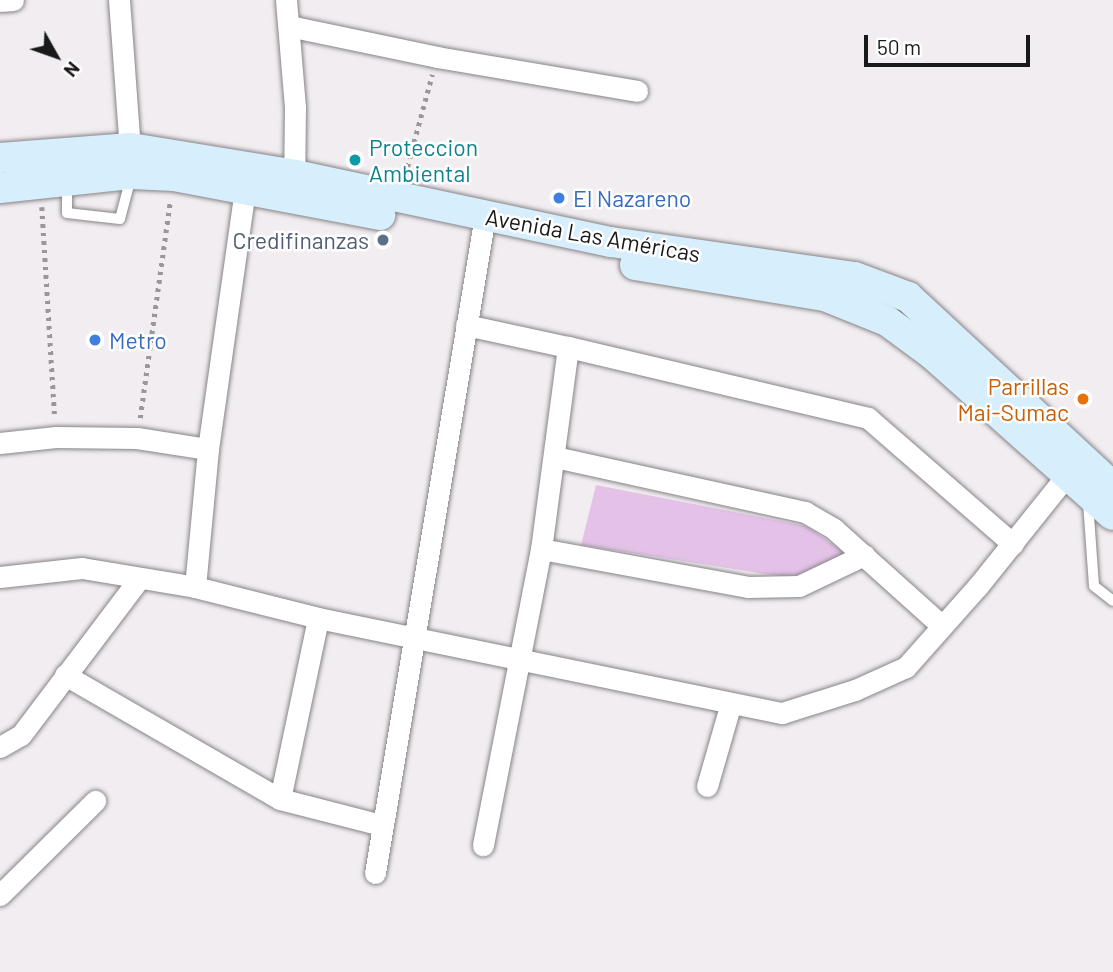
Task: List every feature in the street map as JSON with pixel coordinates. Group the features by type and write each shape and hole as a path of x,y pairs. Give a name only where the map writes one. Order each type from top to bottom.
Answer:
{"main road":[{"name":"Avenida Las Américas","path":"0,158 131,161 295,186 398,198 606,261 825,296 887,321 932,354 1089,485"},
{"name":"Avenida Las Américas","path":"0,188 53,181 131,161 174,176 245,188 295,186 483,225 855,276 908,297 1089,485 1113,515"}],"street":[{"path":"0,1 13,0"},
{"path":"120,0 131,161"},
{"path":"286,0 295,186"},
{"path":"289,26 437,57 637,91"},
{"path":"195,587 208,449 245,188"},
{"path":"375,873 483,225"},
{"path":"466,325 868,418 1013,544"},
{"path":"482,845 541,549 568,348"},
{"path":"0,443 56,437 137,438 208,449"},
{"path":"555,457 805,512 864,555 942,626"},
{"path":"0,574 82,568 195,587 318,618 782,713 855,690 906,667 1013,544 1089,485"},
{"path":"541,549 748,587 799,586 864,555"},
{"path":"0,747 21,735 139,579"},
{"path":"280,799 318,618"},
{"path":"65,675 280,799 382,825"},
{"path":"707,786 731,703"},
{"path":"0,895 96,801"}],"lane":[{"path":"53,181 67,213 120,219 131,161"},
{"path":"1089,485 1094,586 1113,601"}],"path":[{"path":"398,198 437,57"},
{"path":"137,438 174,176"},
{"path":"53,181 56,437"}],"shaded area":[{"path":"596,485 806,526 851,557 798,579 581,545"}],"place":[{"name":"Proteccion Ambiental","path":"355,160"},
{"name":"El Nazareno","path":"559,198"},
{"name":"Credifinanzas","path":"383,240"},
{"name":"Metro","path":"95,340"},
{"name":"Parrillas Mai-Sumac","path":"1083,399"}]}
